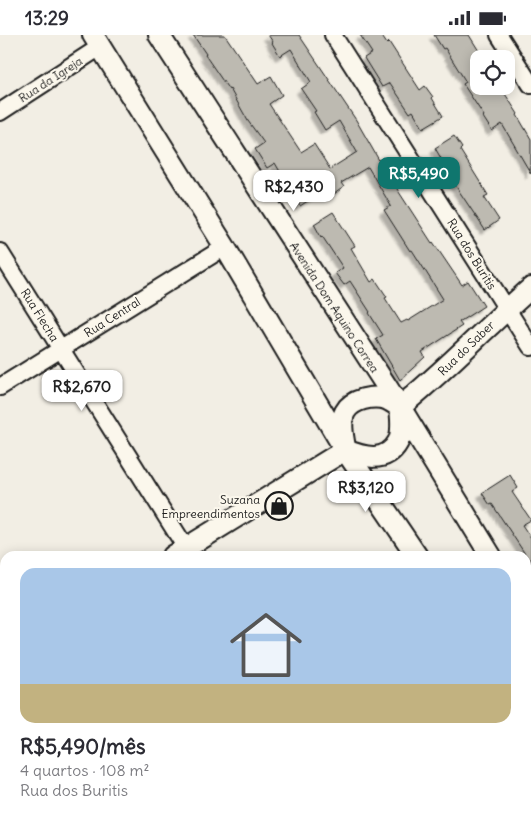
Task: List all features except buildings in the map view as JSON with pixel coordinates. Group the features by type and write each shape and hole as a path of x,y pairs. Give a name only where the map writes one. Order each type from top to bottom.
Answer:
{"street":[{"name":"Avenida Dom Aquino Correa","path":"159,35 400,407 487,551"},
{"name":"Rua dos Buritis","path":"333,35 531,347"},
{"path":"499,35 531,85"},
{"path":"96,41 225,247 345,450 414,551"},
{"name":"Rua da Igreja","path":"0,112 96,41"},
{"name":"Rua Central","path":"0,387 225,247"},
{"name":"Rua Flecha","path":"0,252 61,349 181,551"},
{"name":"Rua do Saber","path":"400,407 426,387 531,288"},
{"path":"372,397 386,399 400,407 401,427 398,442 389,453 378,457 362,456 345,450 342,428 345,412 355,401 372,397"},
{"path":"188,551 345,450"}],"place":[{"name":"Suzana Empreendimentos","path":"279,506"}]}
